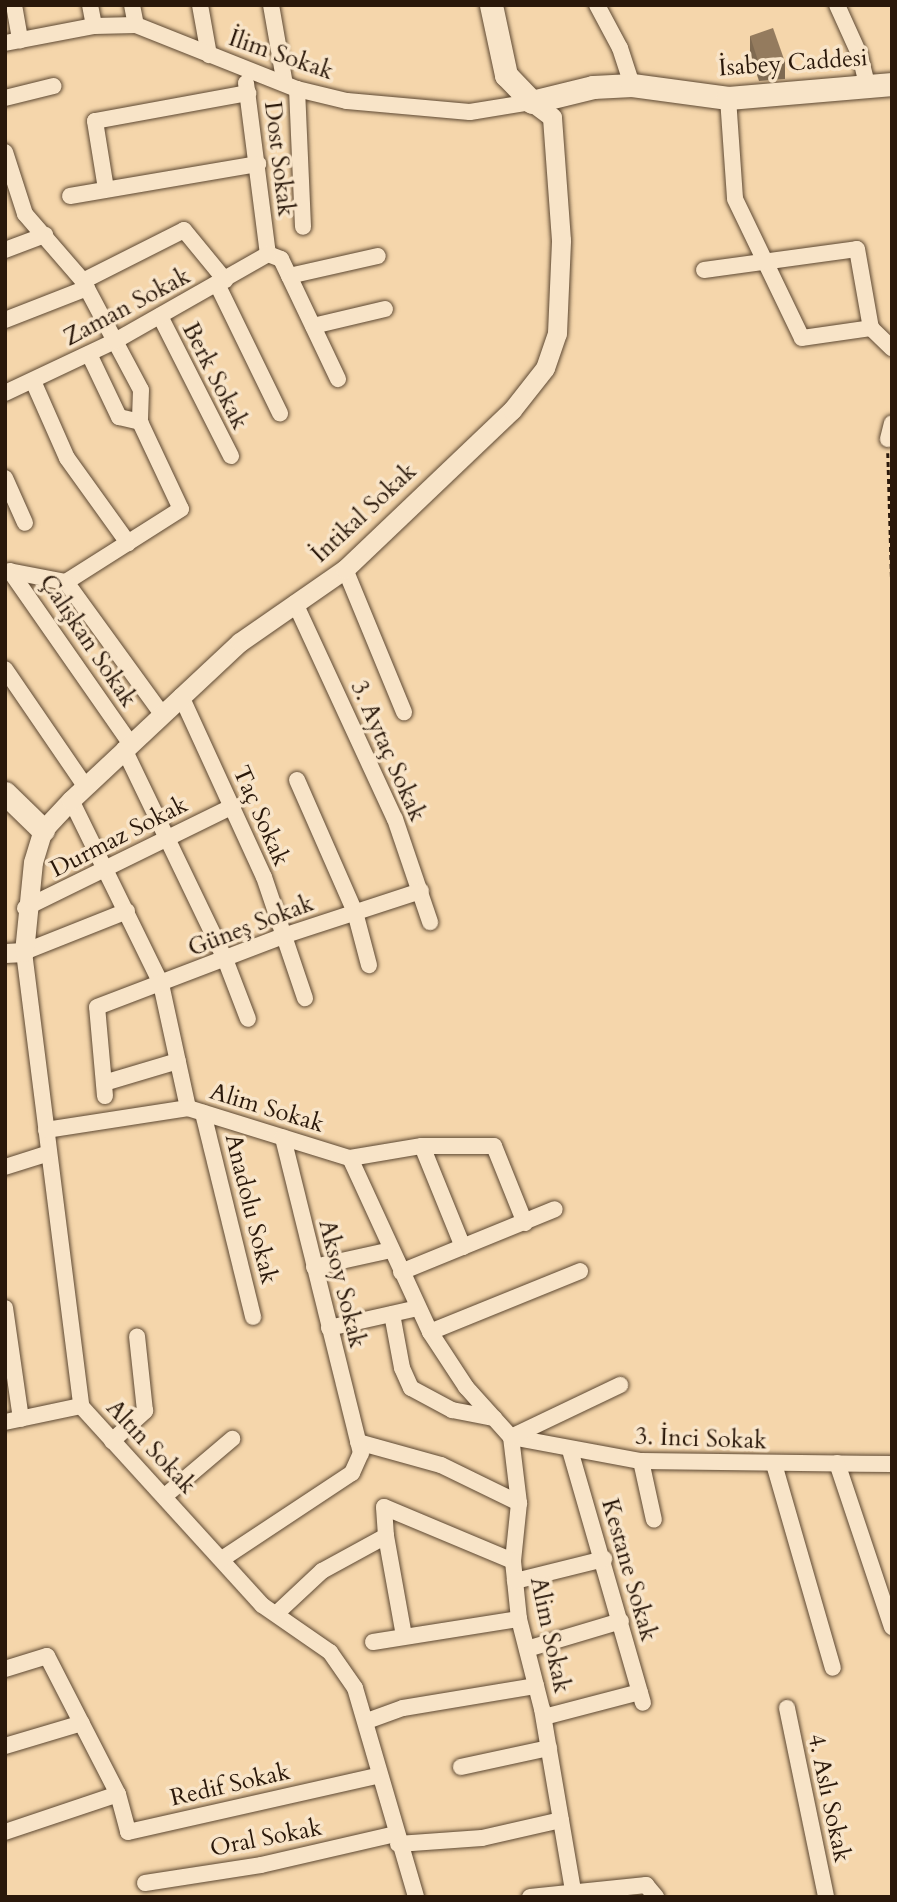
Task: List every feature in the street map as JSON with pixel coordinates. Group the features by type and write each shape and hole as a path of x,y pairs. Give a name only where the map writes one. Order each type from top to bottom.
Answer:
{"main road":[{"path":"491,5 506,75 533,102"},
{"name":"İsabey Caddesi","path":"533,102 593,88 632,85 728,98 867,84 892,84"},
{"path":"5,793 43,830"}],"street":[{"path":"13,41 14,5"},
{"path":"90,5 94,26"},
{"path":"132,5 136,25"},
{"path":"200,5 209,55"},
{"path":"271,5 291,86 303,227"},
{"path":"597,5 620,48 632,85"},
{"path":"837,5 867,84"},
{"name":"İlim Sokak","path":"13,41 94,26 136,25 291,86 396,108 470,112 533,102"},
{"name":"Dost Sokak","path":"244,68 268,254"},
{"path":"5,98 54,86"},
{"path":"106,189 95,121 248,93"},
{"path":"728,98 735,200 802,338 870,328"},
{"name":"İntikal Sokak","path":"43,830 85,786 240,642 345,569 512,410 545,368 557,333 561,228 552,117 533,102"},
{"path":"5,152 25,214 46,235 85,285 141,390 141,422 181,509 66,582"},
{"path":"70,196 258,164"},
{"path":"5,320 85,285 184,230 221,282 280,413"},
{"path":"5,250 46,235"},
{"path":"704,270 857,249 870,328 892,348"},
{"path":"268,254 281,259 338,379"},
{"name":"Zaman Sokak","path":"5,393 115,341 268,254"},
{"path":"289,276 378,256"},
{"path":"313,326 385,309"},
{"name":"Berk Sokak","path":"160,316 231,456"},
{"path":"89,354 120,417 141,422"},
{"path":"33,381 67,458 128,543"},
{"path":"5,478 25,523"},
{"path":"345,569 404,712"},
{"path":"9,571 66,582 162,714"},
{"name":"Çalışkan Sokak","path":"9,571 127,746 225,959 248,1019"},
{"name":"3. Aytaç Sokak","path":"295,603 395,819 430,922"},
{"path":"5,668 85,786"},
{"name":"Taç Sokak","path":"181,696 233,806 286,935 305,998"},
{"name":"Taç Sokak","path":"297,780 355,912 369,965"},
{"name":"Anadolu Sokak","path":"71,800 161,984 178,1061 196,1110 253,1317"},
{"name":"Durmaz Sokak","path":"25,908 233,806"},
{"path":"14,952 43,830"},
{"name":"Güneş Sokak","path":"178,1061 104,1089 97,1007 286,935 421,891"},
{"path":"14,952 127,911"},
{"name":"Altın Sokak","path":"14,952 46,1130 80,1406 166,1495 261,1605 277,1613 330,1652 355,1688 367,1721 396,1839 416,1897"},
{"name":"Alim Sokak","path":"46,1130 196,1110 350,1158 422,1146 495,1146 525,1223"},
{"name":"Aksoy Sokak","path":"283,1138 358,1442"},
{"path":"422,1146 463,1247"},
{"path":"5,1167 49,1153"},
{"name":"Alim Sokak","path":"350,1158 430,1332 466,1387 511,1437 519,1503 513,1561 519,1619 544,1717 573,1890"},
{"path":"401,1272 555,1209"},
{"path":"314,1267 391,1250"},
{"path":"430,1332 580,1271"},
{"path":"5,1308 13,1420 80,1406"},
{"path":"329,1328 418,1308"},
{"path":"392,1314 402,1368 411,1388 452,1410 494,1418"},
{"path":"112,1441 145,1410 138,1336"},
{"path":"511,1437 620,1385"},
{"name":"3. İnci Sokak","path":"511,1437 641,1461 892,1464"},
{"path":"166,1495 232,1439"},
{"path":"222,1559 352,1473 359,1462 358,1442 441,1465 519,1503"},
{"name":"Kestane Sokak","path":"544,1717 642,1698 604,1559 570,1450"},
{"path":"641,1461 654,1520"},
{"path":"774,1464 833,1668"},
{"path":"837,1464 892,1627"},
{"path":"404,1636 386,1536 384,1507 513,1561"},
{"path":"277,1613 322,1571 386,1536"},
{"path":"515,1581 604,1559"},
{"path":"373,1642 519,1619"},
{"path":"527,1649 621,1621"},
{"path":"5,1669 47,1656 118,1794 5,1832"},
{"path":"367,1721 403,1709 536,1686"},
{"name":"4. Aslı Sokak","path":"788,1708 826,1897"},
{"path":"5,1746 82,1723"},
{"path":"461,1767 549,1748"},
{"name":"Redif Sokak","path":"118,1794 128,1832 380,1775"},
{"name":"Oral Sokak","path":"145,1883 261,1865 396,1839 482,1838 561,1820"},
{"path":"530,1897 573,1890 651,1891"}],"path":[{"path":"890,431 892,590"}],"building":[{"path":"773,28 785,62 759,64 750,36"}]}
